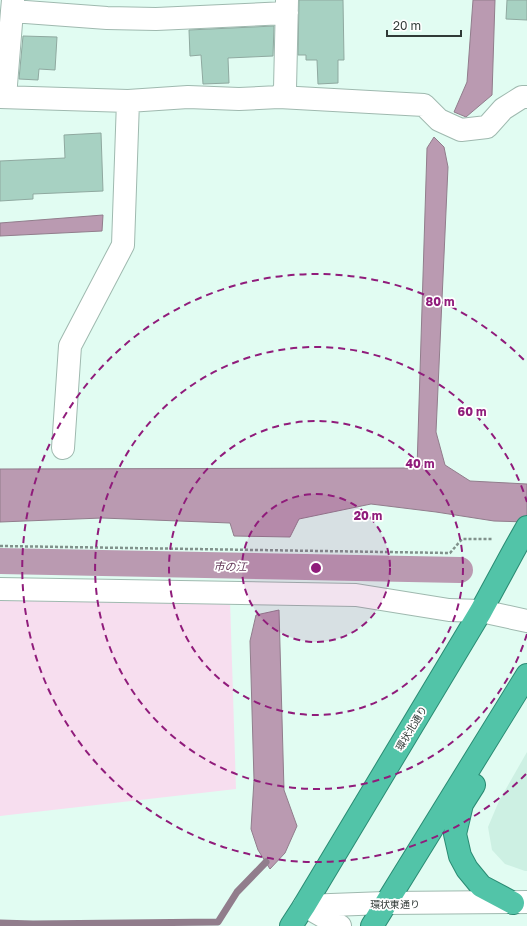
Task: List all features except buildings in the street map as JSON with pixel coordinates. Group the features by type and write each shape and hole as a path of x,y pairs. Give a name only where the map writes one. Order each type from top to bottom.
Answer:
{"highway":[{"name":"環状北通り","path":"291,926 481,611 526,529"},
{"path":"372,926 527,675"},
{"path":"520,903 481,886 467,869 460,856 455,834 462,804 527,700"}],"street":[{"path":"279,97 285,89 287,7 156,19 107,18 12,5 2,97 128,101 188,97 238,99 279,97 424,105 439,120 461,130 487,127 503,109 522,97 527,96"},
{"path":"63,448 70,346 123,245 128,101"},
{"path":"0,589 356,595 449,610 481,611 527,621"},
{"name":"環状東通り","path":"304,906 520,903"},
{"path":"304,906 340,926"}],"path":[{"path":"0,546 450,553 462,539 492,539"}],"shaded area":[{"path":"473,0 495,0 492,95 466,117 454,112 467,82"},
{"path":"434,137 444,147 448,167 436,432 445,465 470,481 527,484 527,522 494,521 371,504 299,519 290,537 234,536 230,523 102,518 0,522 0,469 417,468 427,148"},
{"path":"103,215 102,231 0,236 0,223"},
{"path":"0,596 230,600 236,789 0,816"},
{"path":"279,610 284,790 297,826 285,853 270,869 258,850 251,829 254,780 250,641 256,615"},
{"path":"527,752 527,871 525,871 505,864 492,850 488,827 499,801"}],"waterway":[{"name":"市の江","path":"0,561 460,570"},
{"path":"0,923 218,922 237,892 266,862"}]}
